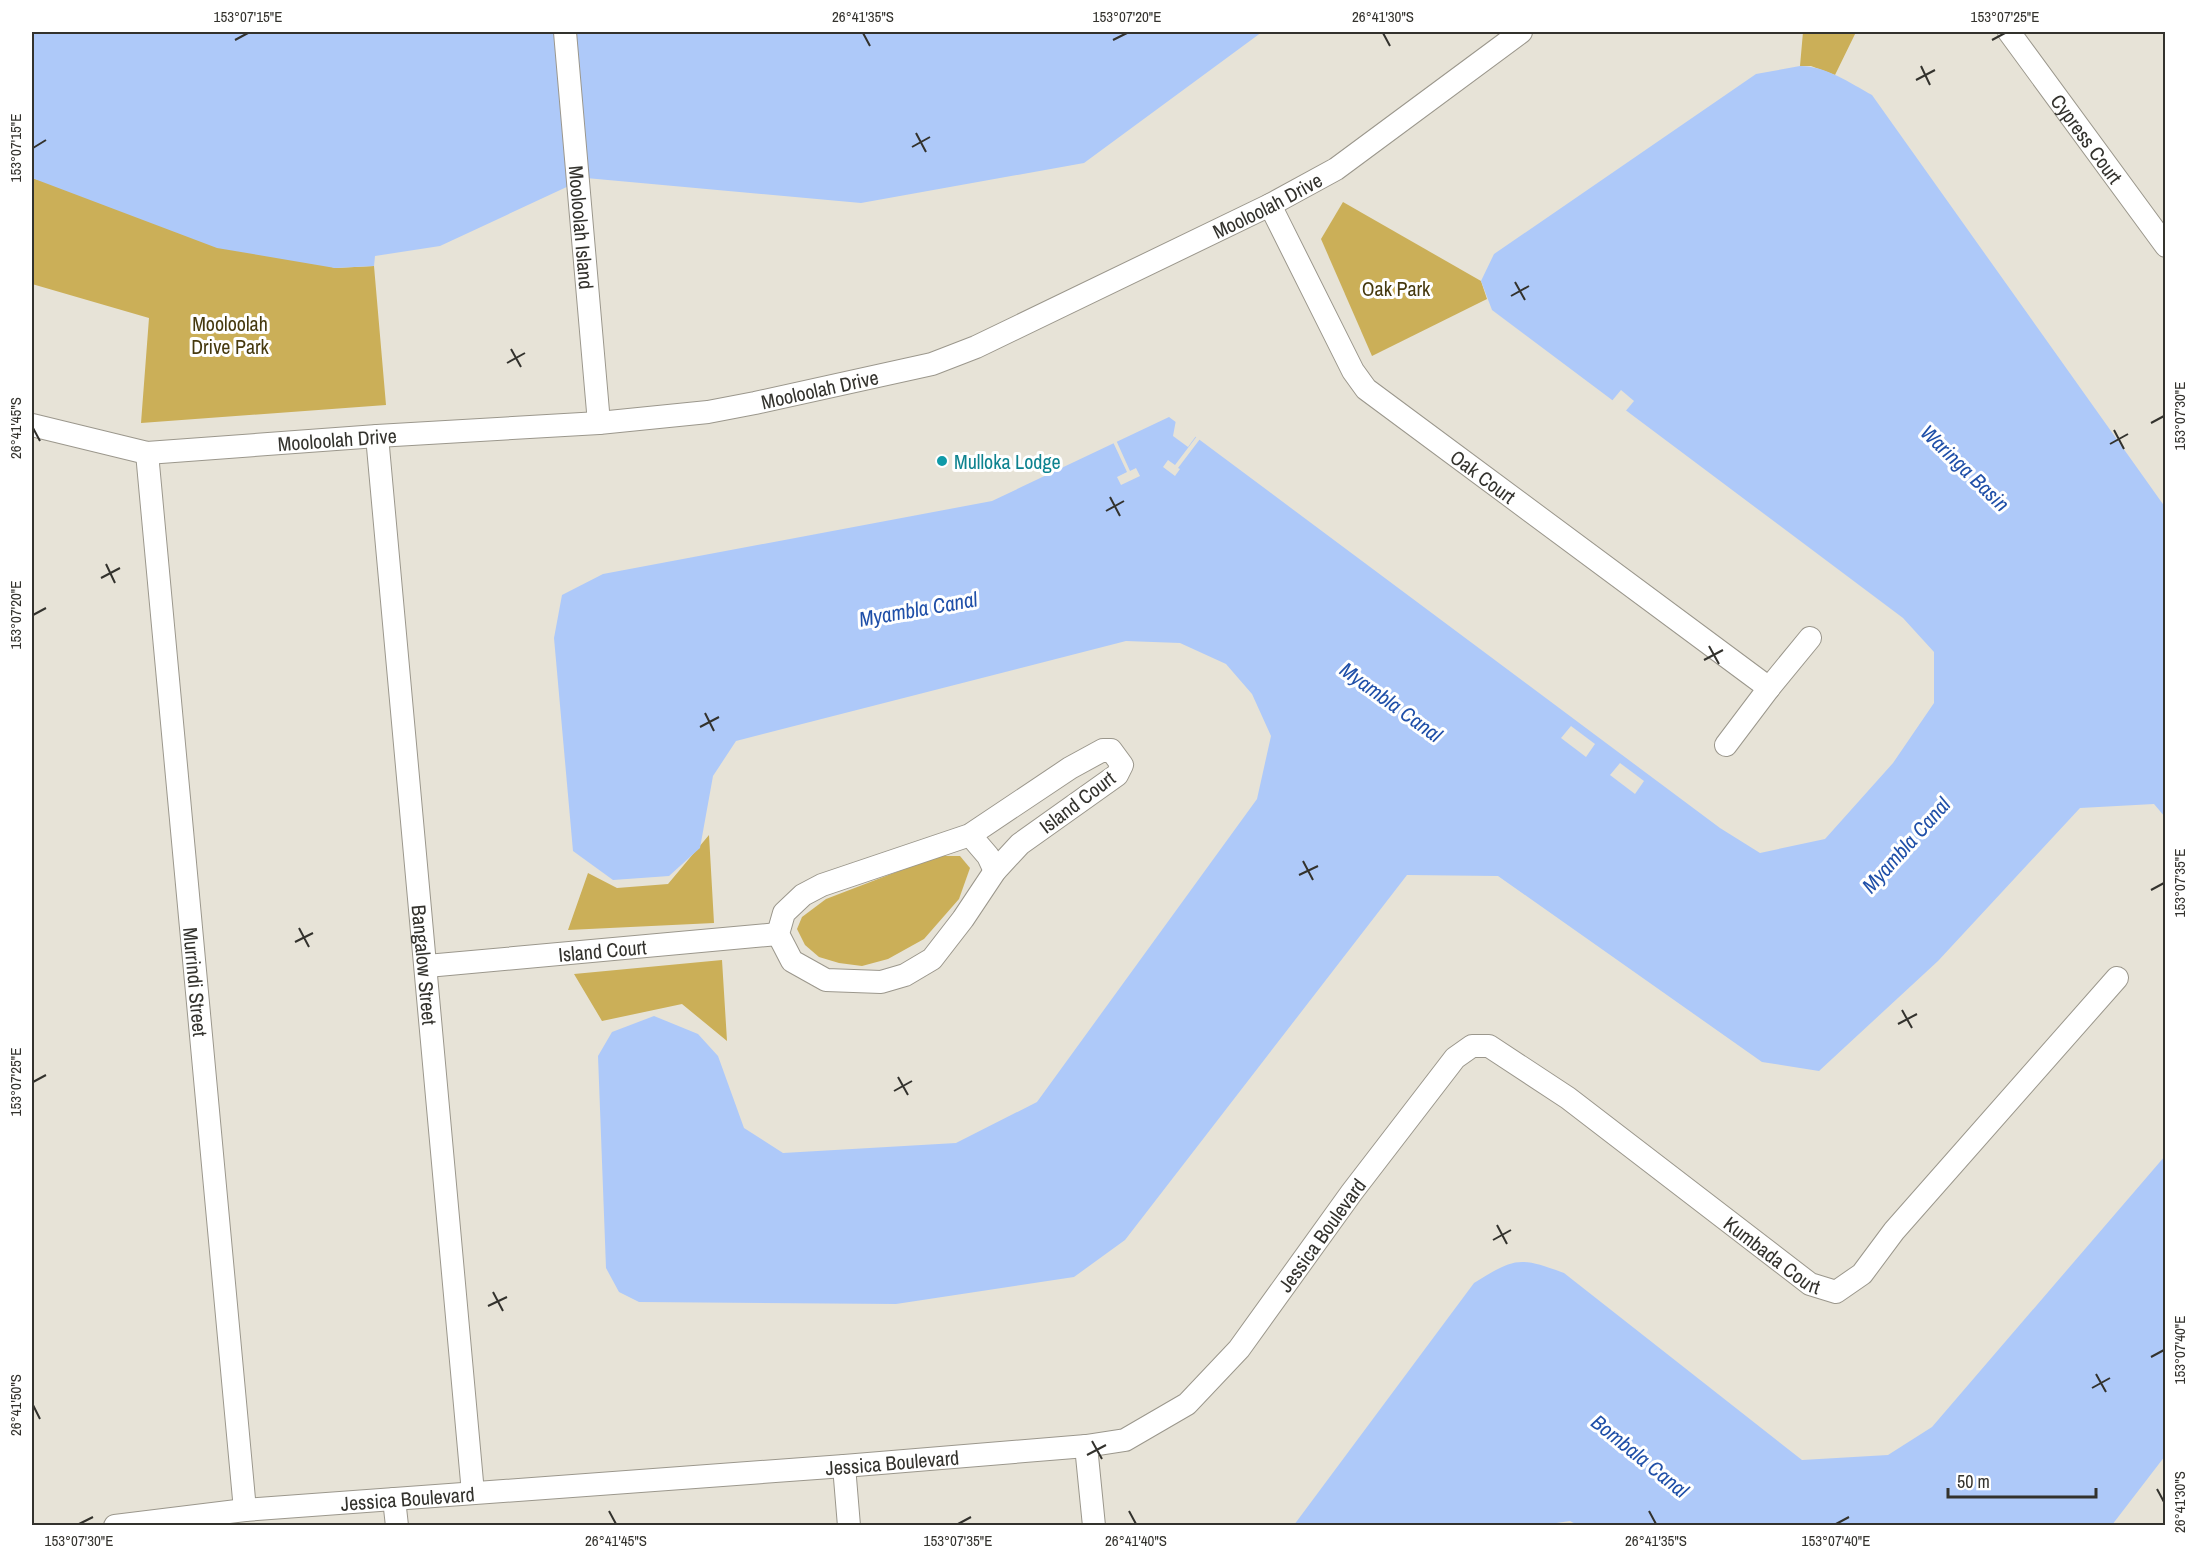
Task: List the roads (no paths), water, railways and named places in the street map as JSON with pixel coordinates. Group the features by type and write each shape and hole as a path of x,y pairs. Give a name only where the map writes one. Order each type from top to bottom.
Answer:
{"street":[{"name":"Mooloolah Island","path":"565,32 599,423"},
{"name":"Mooloolah Drive","path":"32,425 147,453 599,423 708,412 932,364 976,347 1270,205 1336,170 1521,32"},
{"name":"Cypress Court","path":"2009,32 2166,246"},
{"name":"Oak Court","path":"1270,205 1353,371 1366,389 1769,688"},
{"name":"Bangalow Street","path":"377,436 427,966 473,1493"},
{"name":"Murrindi Street","path":"147,453 245,1510"},
{"path":"1726,745 1810,638"},
{"name":"Island Court","path":"1103,750 1111,750 1122,765 1113,779 1020,844 995,871 963,920 932,959 905,975 881,982 826,980 792,961 778,934 784,913 803,895 822,885 969,835 1070,768 1103,750"},
{"path":"969,835 988,856 995,871"},
{"name":"Island Court","path":"427,966 778,934"},
{"name":"Kumbada Court","path":"1489,1046 1568,1098 1810,1284 1836,1292 1862,1274 1894,1231 2117,978"},
{"name":"Jessica Boulevard","path":"115,1526 245,1510 844,1466 1086,1446 1125,1440 1187,1404 1239,1349 1352,1192 1455,1058 1472,1046 1489,1046"},
{"path":"1086,1446 1094,1526"},
{"path":"844,1466 849,1526"},
{"path":"394,1499 397,1526"}],"water":[{"path":"32,32 1262,32 1084,163 861,203 586,178 440,246 375,256 374,266 335,268 217,248 32,178"},
{"path":"1800,66 1828,72 1872,95 2165,507 2165,817 2154,804 2080,808 1938,961 1819,1071 1762,1062 1498,876 1407,875 1125,1240 1074,1277 896,1304 639,1302 619,1292 606,1268 598,1056 612,1032 654,1016 698,1034 718,1056 744,1128 783,1153 956,1143 1037,1102 1257,799 1271,736 1252,694 1226,664 1180,643 1126,641 736,741 713,776 700,848 669,876 613,880 573,851 554,638 562,595 603,574 992,501 1169,417 1720,828 1760,853 1825,839 1893,763 1934,703 1934,652 1903,618 1492,310 1481,281 1494,254 1756,74"},
{"name":"Bombala Canal","path":"2165,1156 2165,1456 2112,1525 1579,1526 1570,1521 1536,1526 1294,1525 1474,1283 1499,1268 1517,1262 1537,1264 1564,1273 1802,1460 1888,1455 1932,1427"}],"place":[{"name":"Mulloka Lodge","path":"942,461"}],"park label":[{"name":"Oak Park","path":"1396,288"},
{"name":"Mooloolah Drive Park","path":"230,334"}],"water label":[{"name":"Waringa Basin","path":"1965,468"},
{"name":"Myambla Canal","path":"918,609"},
{"name":"Myambla Canal","path":"1391,702"},
{"name":"Myambla Canal","path":"1906,845"}]}
